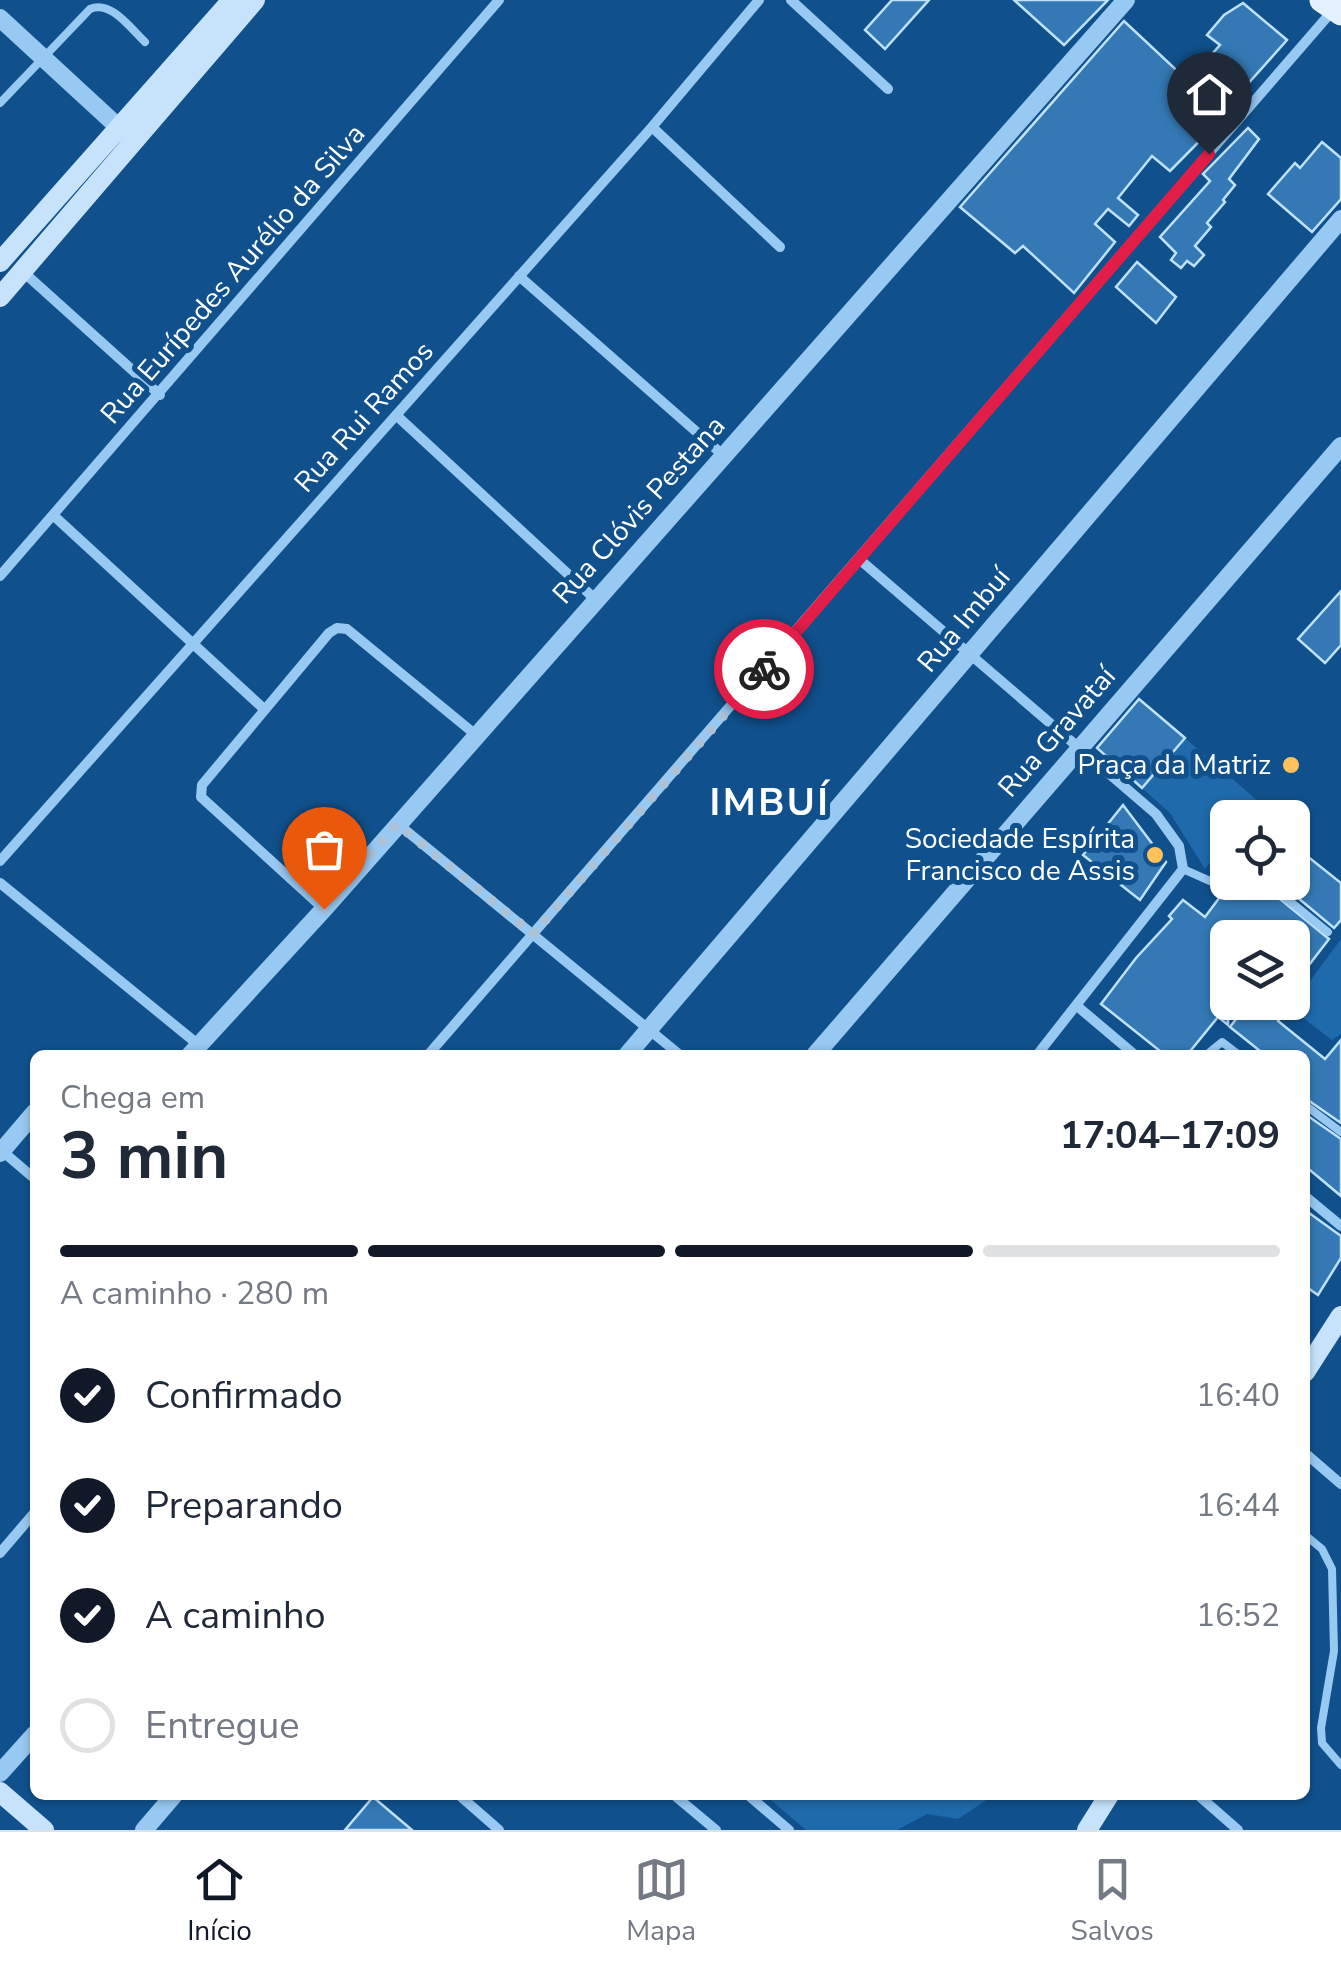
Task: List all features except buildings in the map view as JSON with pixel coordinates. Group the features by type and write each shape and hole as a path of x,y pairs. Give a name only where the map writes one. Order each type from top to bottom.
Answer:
{"main road":[{"path":"0,297 232,0"},
{"path":"2,257 127,135 255,0"},
{"path":"1310,1365 1340,1320"},
{"path":"0,1792 44,1830"},
{"path":"1087,1830 1106,1800"}],"street":[{"name":"Rua Eurípedes Aurélio da Silva","path":"0,576 499,0"},
{"name":"Rua Rui Ramos","path":"0,861 652,127 759,0"},
{"path":"792,0 888,89"},
{"name":"Rua Clóvis Pestana","path":"195,1050 1126,0"},
{"path":"432,1050 1332,7"},
{"path":"0,18 127,135"},
{"path":"652,127 780,247"},
{"name":"Rua Imbuí","path":"631,1050 1341,219"},
{"path":"2,257 160,394"},
{"path":"519,276 724,456"},
{"path":"396,415 596,600"},
{"name":"Rua Gravataí","path":"818,1050 1341,446"},
{"path":"53,515 264,709"},
{"path":"859,559 1168,826 1178,846 1183,869 1041,1050"},
{"path":"324,909 201,797 202,786 329,633 337,628 347,629 476,735"},
{"path":"397,824 674,1050"},
{"path":"0,884 195,1050"},
{"path":"1077,1006 1129,1050"},
{"path":"30,1118 0,1151 30,1175"},
{"path":"1310,1200 1341,1226"},
{"path":"1310,1457 1341,1484"},
{"path":"0,1554 30,1518"},
{"path":"0,1774 30,1740"},
{"path":"144,1830 170,1800"},
{"path":"465,1800 499,1830"},
{"path":"680,1800 716,1830"},
{"path":"754,1800 789,1830"},
{"path":"1204,1800 1238,1830"}],"lane":[{"path":"0,102 98,4 107,6 144,42"},
{"path":"1183,869 1210,881"},
{"path":"1288,900 1328,932"},
{"path":"1212,1050 1222,1042 1232,1050"},
{"path":"1310,1108 1341,1132"},
{"path":"1310,1539 1330,1558 1332,1569 1334,1651 1321,1728 1322,1744 1341,1765"}],"shaded area":[{"path":"1185,738 1257,800 1210,800 1210,863 1205,869 1170,813 1142,788"},
{"path":"1341,939 1341,1034 1332,1040 1306,1020 1310,1020 1310,981"},
{"path":"771,1800 986,1800 958,1819 927,1814 897,1830 806,1830"}],"way so far":[{"path":"324,909 397,824 533,934 764,669"}],"place":[{"name":"Praça da Matriz","path":"1291,765"},
{"name":"Sociedade Espírita Francisco de Assis","path":"1155,855"}],"district":[{"name":"IMBUÍ","path":"770,802"}],"route":[{"path":"764,669 1209,154"}]}
